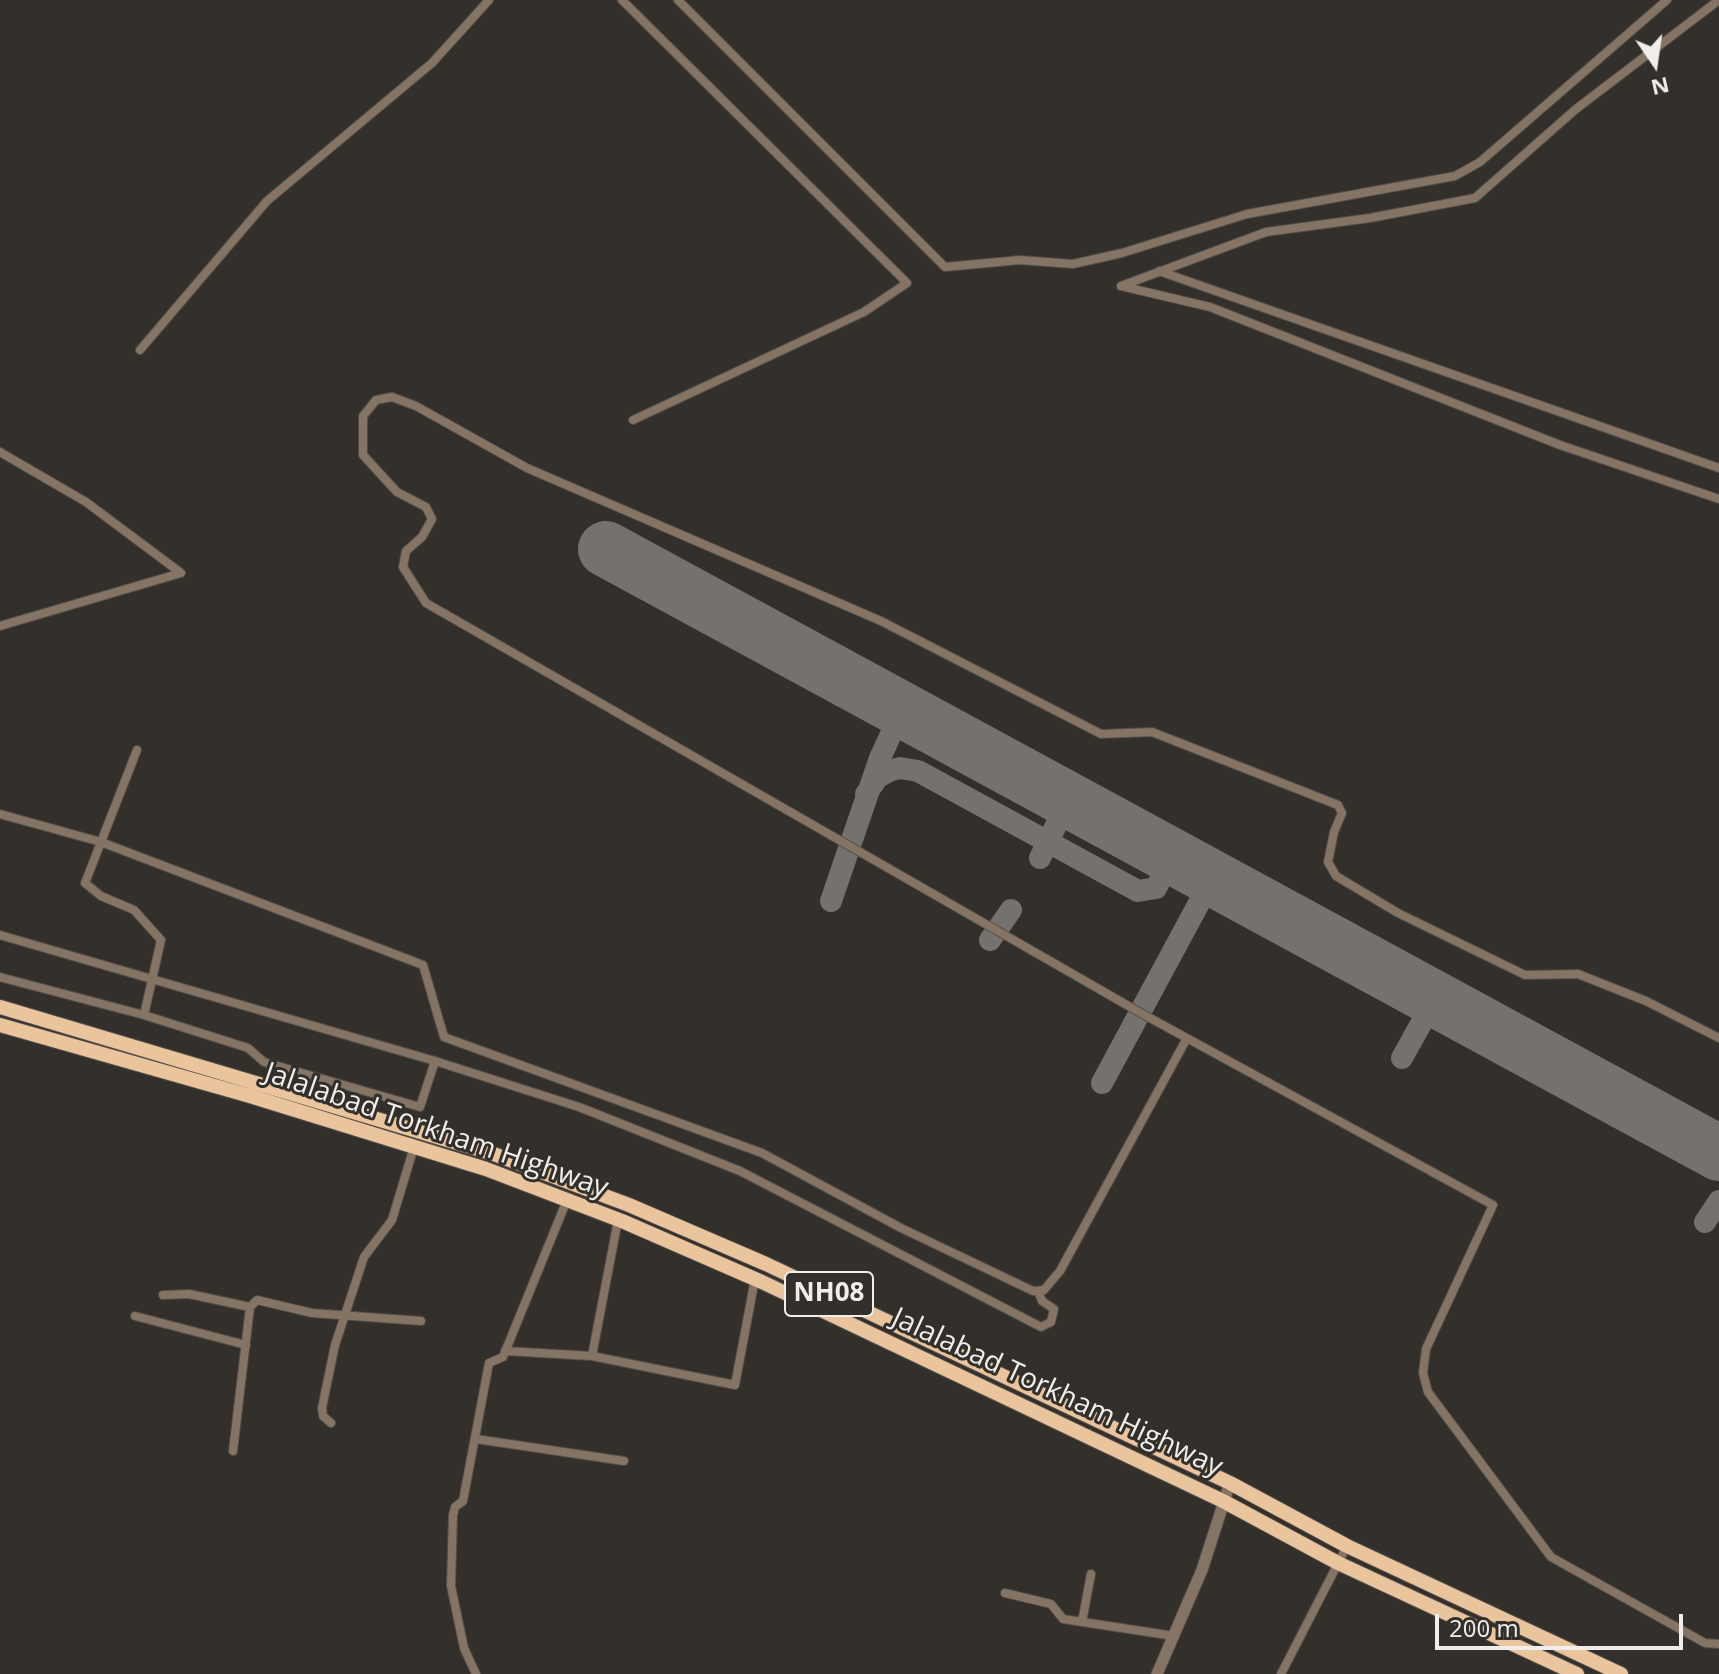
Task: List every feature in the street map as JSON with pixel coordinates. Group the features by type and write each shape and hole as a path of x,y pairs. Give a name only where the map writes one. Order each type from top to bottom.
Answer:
{"highway":[{"name":"NH08","path":"0,1007 491,1153 629,1205 766,1264 1230,1483 1347,1546 1621,1674"},
{"name":"Jalalabad Torkham Highway","path":"0,1025 414,1147 618,1220 755,1279 1223,1501 1338,1563 1577,1674"}],"street":[{"path":"140,350 267,201 432,63 489,0"},
{"path":"622,0 907,283 864,312 633,420"},
{"path":"678,0 945,267 1020,260 1073,264 1122,253 1247,214 1455,176 1480,162 1667,0"},
{"path":"1719,0 1576,109 1475,198 1370,218 1266,232 1121,286 1210,307 1560,445 1719,499"},
{"path":"1159,271 1719,468"},
{"path":"1719,1038 1646,1001 1578,974 1525,975 1398,913 1336,876 1328,862 1342,813 1338,805 1152,732 1101,734 881,621 527,468 416,406 392,397 376,400 363,416 363,455 397,492 426,507 432,519 422,537 406,551 403,567 426,603 1187,1038 1493,1205 1426,1349 1423,1373 1428,1392 1551,1557 1705,1643 1719,1644"},
{"path":"0,452 86,502 181,573 0,626"},
{"path":"137,750 85,883 101,896 134,910 161,940 144,1015"},
{"path":"0,814 101,842 423,965 444,1037 762,1153 1003,1279 1038,1291 1044,1290 1060,1271 1187,1038"},
{"path":"0,935 435,1061 579,1107 740,1171 1041,1327 1051,1322 1054,1309 1042,1301 1038,1291"},
{"path":"0,977 144,1015 248,1048 264,1062 420,1107 435,1061"},
{"path":"331,1423 323,1416 322,1408 345,1315 364,1257 392,1220 414,1147"},
{"path":"476,1674 464,1648 451,1586 453,1515 455,1507 463,1501 489,1363 503,1357 567,1200"},
{"path":"592,1356 618,1220"},
{"path":"505,1351 592,1356 735,1385 755,1279"},
{"path":"163,1295 189,1294 250,1307"},
{"path":"233,1451 250,1307 257,1300 312,1313 421,1321"},
{"path":"135,1316 246,1345"},
{"path":"476,1439 624,1461"},
{"path":"1157,1674 1202,1570 1230,1483"},
{"path":"1281,1674 1347,1546"},
{"path":"1082,1622 1091,1574"},
{"path":"1005,1593 1051,1604 1063,1619 1174,1636"}],"taxiway":[{"path":"886,700 895,712 895,723"},
{"path":"831,901 880,758 898,719 911,714"},
{"path":"866,794 878,777 889,771 900,768 918,771 1138,891 1156,888 1172,856"},
{"path":"1050,790 1060,798 1064,809"},
{"path":"1040,858 1064,809 1079,805"},
{"path":"1195,867 1206,879 1205,892"},
{"path":"1102,1083 1205,892 1215,885 1231,888"},
{"path":"990,940 1011,910"},
{"path":"1393,976 1422,1001 1423,1020"},
{"path":"1402,1058 1423,1020 1431,1013 1442,1009 1465,1015"},
{"path":"1699,1143 1719,1158"},
{"path":"1705,1222 1719,1201"}],"runway":[{"path":"606,549 1719,1153"}]}
